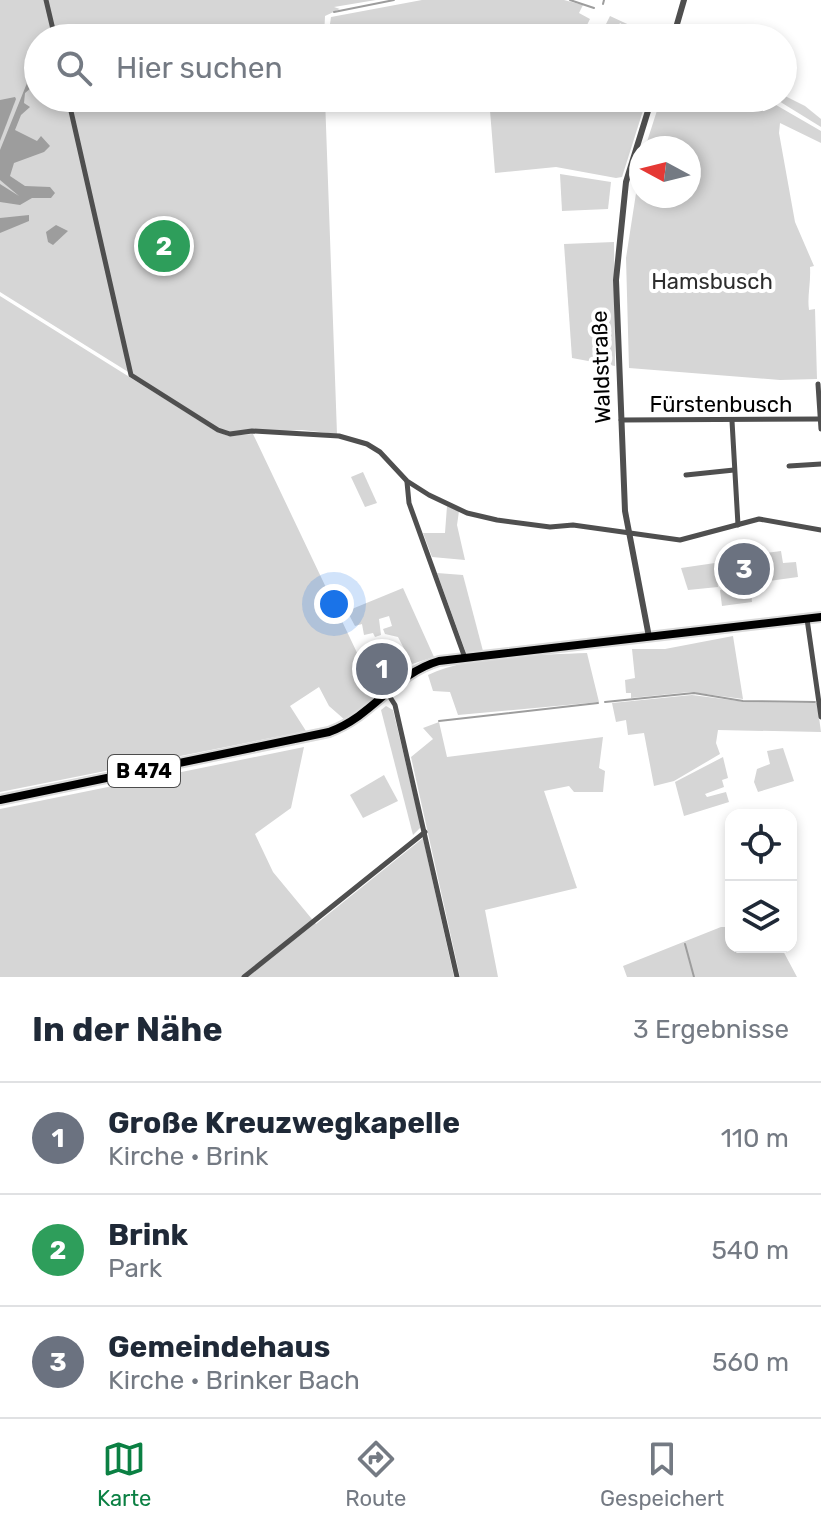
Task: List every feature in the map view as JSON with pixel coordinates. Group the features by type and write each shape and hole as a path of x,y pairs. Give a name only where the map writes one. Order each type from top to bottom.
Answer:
{"main road":[{"name":"B 474","path":"0,800 312,736 355,721 420,667 465,658 821,617"}],"street":[{"path":"46,0 52,24"},
{"path":"677,24 684,0"},
{"path":"71,112 131,375 230,434 310,434 367,444 380,452 407,481 440,501 482,517 684,540 762,519 821,530"},
{"name":"Waldstraße","path":"648,112 626,182 618,238 621,420 628,532 647,613 649,637"},
{"path":"818,384 821,429"},
{"name":"Fürstenbusch","path":"621,420 820,419"},
{"path":"732,421 738,525"},
{"path":"789,466 821,464"},
{"path":"686,475 734,470"},
{"path":"407,481 409,503 465,658"},
{"path":"807,619 821,717"},
{"path":"388,694 395,705 457,977"},
{"path":"244,977 425,832"}],"green space":[{"path":"0,0 376,0 334,7 340,9 325,16 325,24 24,24 24,112 326,112 337,434 302,430 226,433 0,292"},
{"path":"422,0 564,0 583,5 579,13 590,19 588,24 330,24 331,17"},
{"path":"610,16 627,24 620,23 606,24"},
{"path":"797,102 821,119 821,127 797,112"},
{"path":"490,112 643,112 635,136 629,136 629,155 622,177 556,167 495,173"},
{"name":"Hamsbusch","path":"657,112 788,112 821,131 821,143 780,123 779,133 795,222 814,266 810,267 809,310 815,309 817,379 780,380 629,368 626,258 634,208 701,208 701,136 649,136"},
{"path":"560,174 611,182 608,209 562,211"},
{"path":"614,242 615,366 572,358 564,244"},
{"path":"0,296 211,428 228,436 253,434 360,659 396,652 402,665 392,668 390,662 386,666 379,663 378,671 382,676 406,667 407,671 362,710 345,720 329,706 319,687 290,706 306,731 0,792"},
{"path":"363,472 377,503 365,507 351,477"},
{"path":"447,506 459,511 457,525 465,560 432,557 423,533 445,533"},
{"path":"781,551 783,563 796,562 798,577 769,581 766,553"},
{"path":"715,563 718,587 688,590 681,568"},
{"path":"437,573 463,575 483,651 466,653"},
{"path":"750,583 752,602 722,606 720,590"},
{"path":"403,588 434,657 412,664 398,637 385,634 383,629 392,626 389,616 379,619 381,635 375,637 373,633 364,635 362,624 355,626 347,611"},
{"path":"733,636 743,699 690,692 631,698 631,693 626,693 625,680 635,678 632,649 665,649"},
{"path":"587,653 599,702 458,715 450,692 433,691 428,675 484,660"},
{"path":"692,695 746,702 817,703 821,732 718,730 716,743 720,754 674,781 654,786 644,733 628,735 626,720 616,722 612,703"},
{"path":"386,706 393,710 421,827 413,835 381,710"},
{"path":"439,722 447,757 603,737 599,768 605,771 603,792 574,792 569,786 544,791 577,888 485,910 498,977 460,977 411,757 433,739 423,728"},
{"path":"304,747 291,808 255,834 273,872 316,924 423,838 454,977 0,977 0,809"},
{"path":"783,748 794,781 758,792 754,782 757,769 770,764 767,751"},
{"path":"723,757 728,778 722,780 724,787 705,794 707,797 726,792 729,802 684,816 675,782"},
{"path":"384,775 398,801 363,818 350,795"},
{"path":"725,927 725,953 784,953 797,977 627,977 623,966"}],"shaded area":[{"path":"24,90 24,112 15,130 37,141 41,136 50,146 44,152 14,163 10,176 25,186 50,187 55,193 51,198 32,198 20,205 0,202 0,184 19,196 0,180 0,150"},
{"path":"16,99 0,141 0,100"},
{"path":"29,215 29,221 0,233 0,218"},
{"path":"56,225 68,231 53,245 48,242 46,232"}],"waterway":[{"path":"334,12 394,0"},
{"path":"570,0 594,8"},
{"path":"603,4 604,0"},
{"path":"605,702 694,693 743,701 815,702"},
{"path":"439,721 598,703"},
{"path":"685,944 694,977"}],"place":[{"name":"Brink","path":"164,246"},
{"name":"Gemeindehaus","path":"744,569"},
{"name":"Große Kreuzwegkapelle","path":"382,669"}]}
